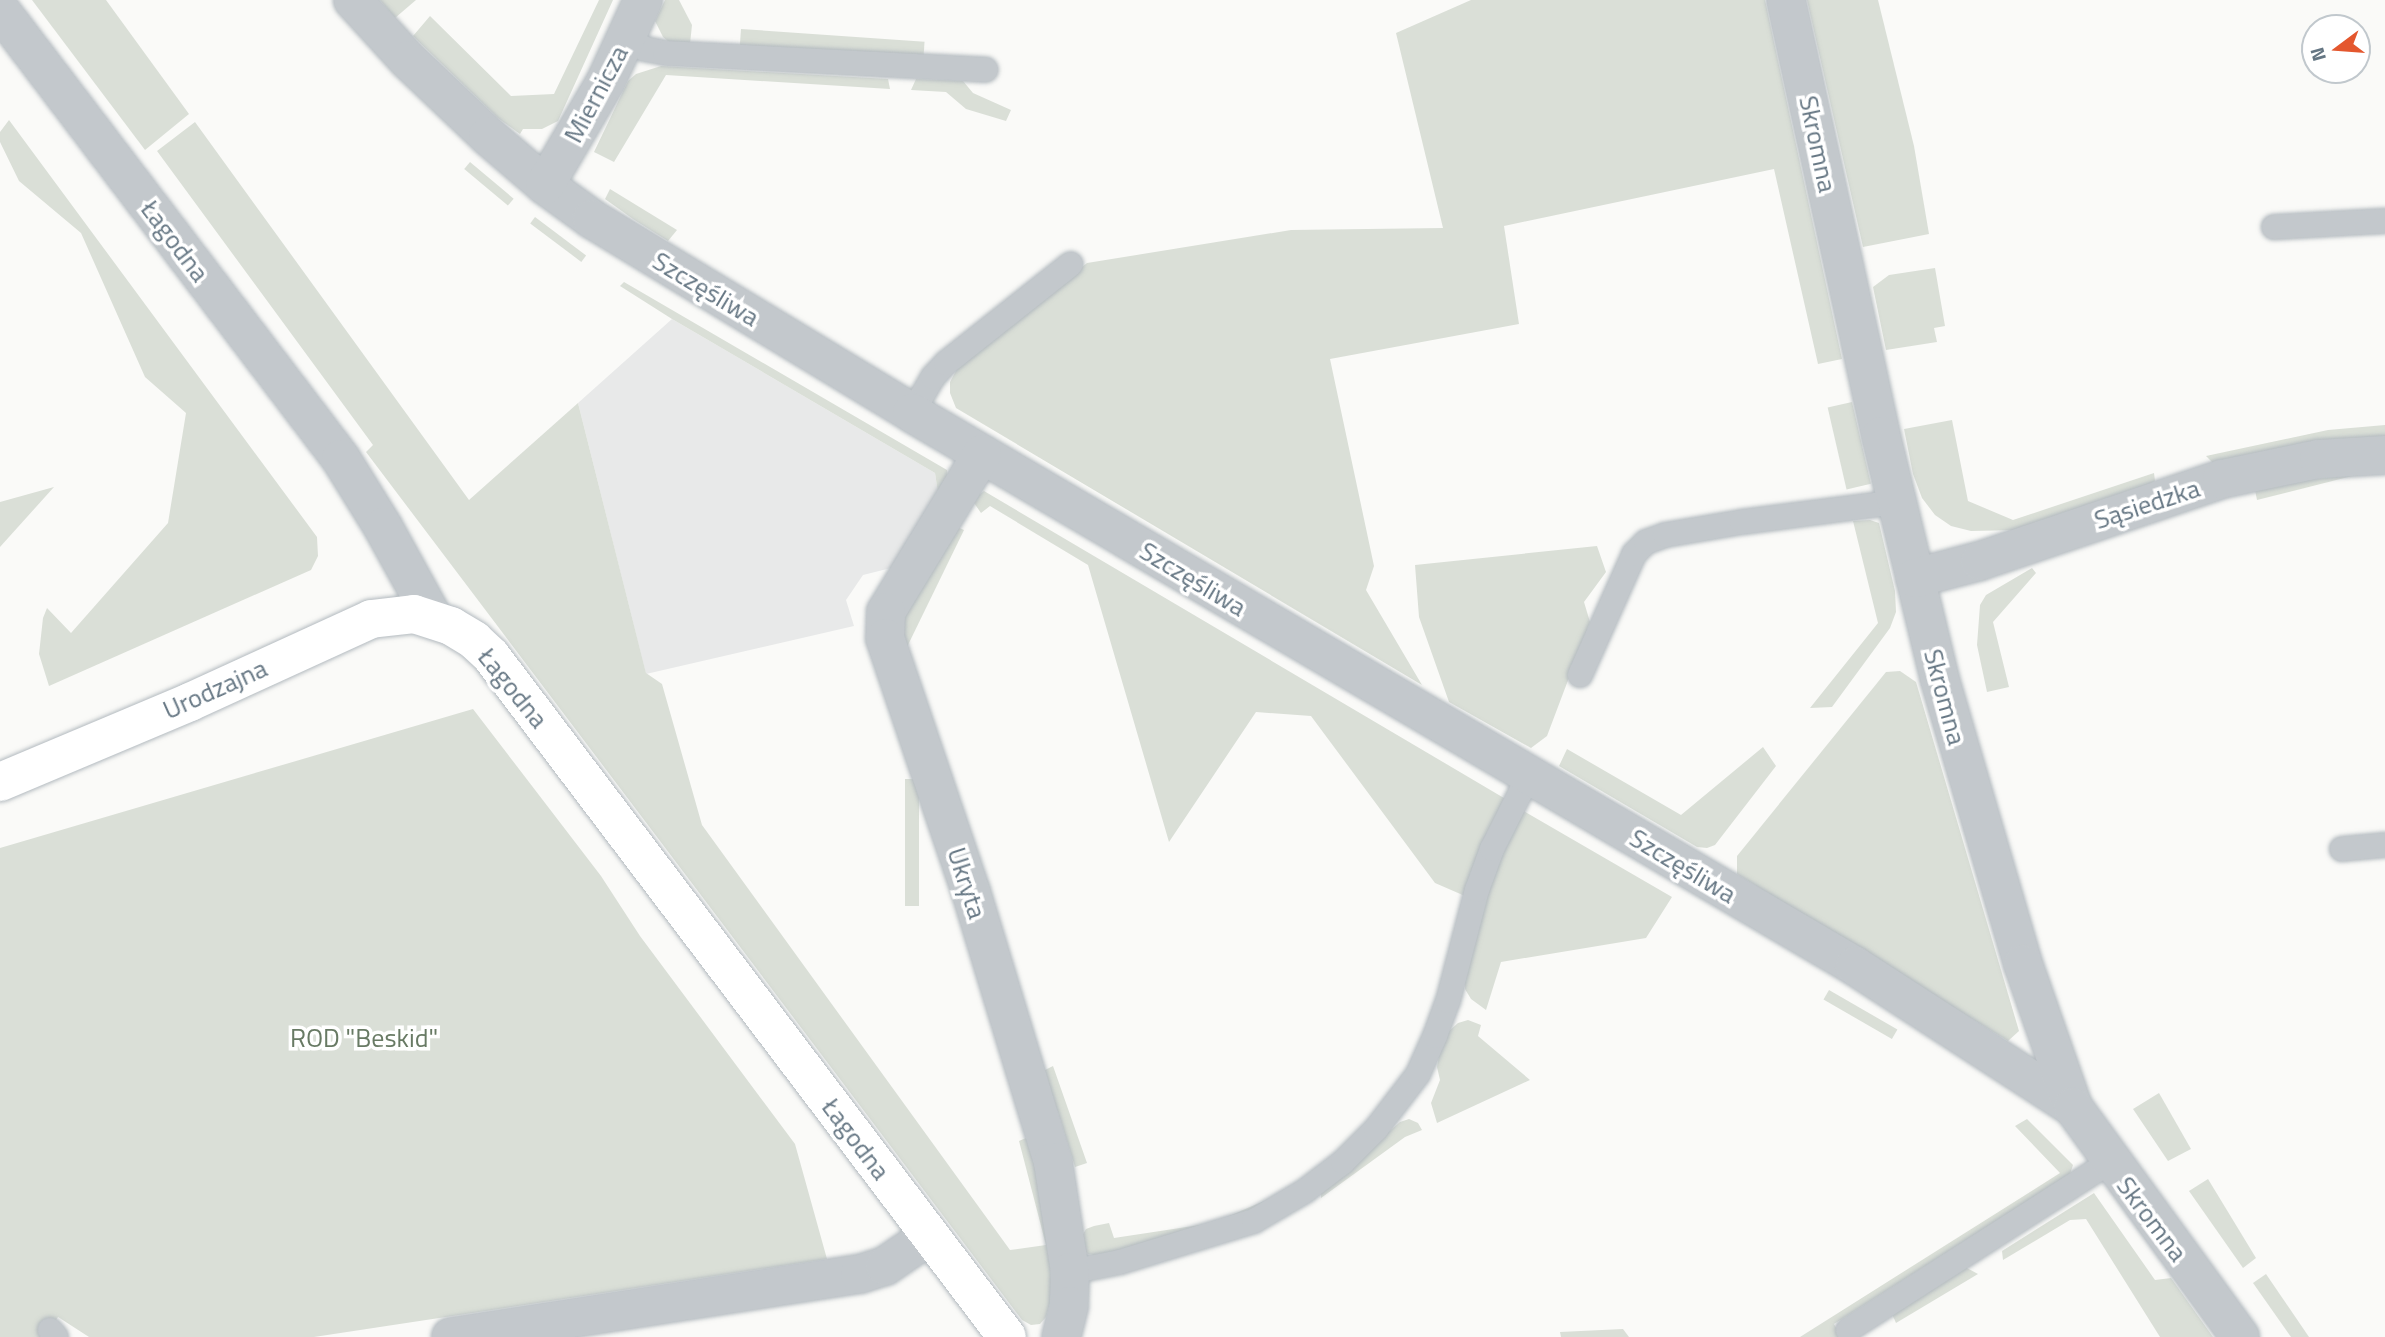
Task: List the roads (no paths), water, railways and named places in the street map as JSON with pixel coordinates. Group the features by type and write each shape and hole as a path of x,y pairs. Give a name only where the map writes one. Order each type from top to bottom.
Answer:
{"street":[{"name":"Szczęśliwa","path":"353,0 408,60 545,186 592,219 912,414 1855,966 2073,1107"},
{"name":"Miernicza","path":"545,186 606,81 643,0"},
{"name":"Skromna","path":"1786,0 1896,502 1976,811 2023,964 2073,1107 2110,1163 2240,1337"},
{"name":"Łagodna","path":"0,10 341,459 383,527 433,618 474,640 491,656 1007,1337"},
{"name":"Ukryta","path":"982,454 886,612 885,638 971,892 1053,1162 1070,1272 1069,1306 1061,1337"},
{"name":"Sąsiedzka","path":"1915,578 1980,561 2222,479 2319,459 2385,454"},
{"name":"Urodzajna","path":"0,782 190,702 371,618 414,614 433,618"},
{"path":"451,1337 860,1274 884,1266 929,1236"}],"lane":[{"path":"626,38 645,49 665,53 986,70"},
{"path":"2274,227 2385,221"},
{"path":"912,414 933,377 946,363 1071,264"},
{"path":"1580,675 1634,554 1646,542 1665,535 1742,522 1896,502"},
{"path":"1070,1272 1133,1258 1254,1221 1305,1191 1376,1129 1418,1074 1435,1036 1448,1000 1477,890 1492,849 1529,775"},
{"path":"2342,849 2385,845"},
{"path":"1848,1330 2110,1163"}],"park label":[{"name":"ROD \"Beskid\"","path":"364,1038"}]}
